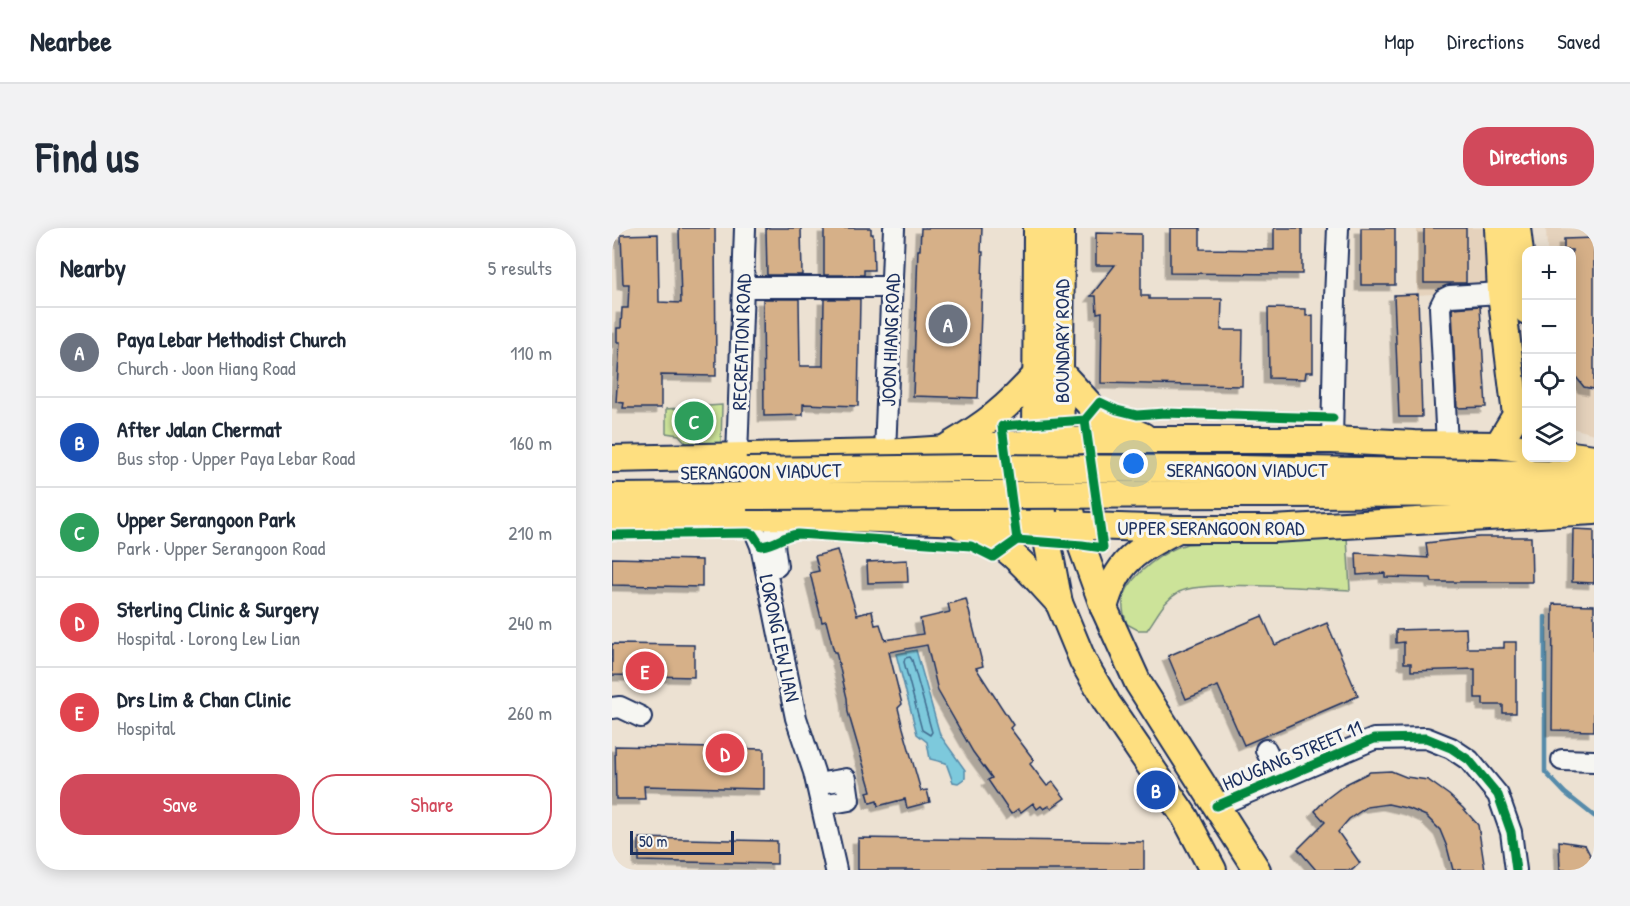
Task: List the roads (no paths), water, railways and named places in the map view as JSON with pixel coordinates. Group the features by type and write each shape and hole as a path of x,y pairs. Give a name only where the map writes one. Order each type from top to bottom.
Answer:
{"main road":[{"name":"BOUNDARY ROAD","path":"1037,228 1048,374 1074,525 1104,608 1138,683 1257,870"},
{"name":"BOUNDARY ROAD","path":"1059,603 1044,524 1036,444 1048,374 1061,228"},
{"path":"1498,228 1500,293 1521,420 1498,445"},
{"path":"1517,228 1526,300"},
{"path":"947,448 985,425 1048,374 1103,419 1152,440"},
{"path":"612,459 885,453 1061,442 1152,440 1332,441 1498,445 1522,448"},
{"path":"1576,455 1594,458"},
{"name":"SERANGOON VIADUCT","path":"612,474 972,468 1241,469 1594,475"},
{"name":"SERANGOON VIADUCT","path":"612,498 1594,493"},
{"name":"UPPER SERANGOON ROAD","path":"612,518 790,516 1178,529 1309,528 1594,511"},
{"path":"945,520 978,530 999,542 1059,603 1083,661 1107,703 1185,817 1213,870"},
{"path":"1104,608 1109,588 1123,565 1151,543 1178,529"}],"street":[{"name":"RECREATION ROAD","path":"737,457 745,228"},
{"name":"JOON HIANG ROAD","path":"885,453 894,228"},
{"path":"1332,441 1338,228"},
{"path":"743,287 892,287"},
{"path":"1447,445 1440,307 1444,299 1450,296 1500,293"},
{"name":"LORONG LEW LIAN","path":"790,516 775,527 774,544 792,648 815,753 815,778"},
{"name":"LORONG LEW LIAN","path":"749,517 761,546 798,726 815,778 836,870"},
{"name":"LORONG LEW LIAN","path":"792,648 794,676 801,714 801,724 798,726"},
{"path":"612,708 620,707 641,717"},
{"name":"HOUGANG STREET 11","path":"1216,806 1374,739 1426,738 1451,748 1469,760 1498,795 1511,832 1516,870"},
{"path":"1266,750 1279,778"},
{"path":"1562,760 1594,761"},
{"path":"815,778 846,779 849,800 822,805"}],"water":[{"path":"916,650 940,735 965,770 965,778 958,783 953,782 946,763 930,759 927,742 917,734 896,654"}],"waterway":[{"path":"1545,617 1545,772 1565,793 1594,816"}],"place":[{"name":"Paya Lebar Methodist Church","path":"948,324"},
{"name":"Upper Serangoon Park","path":"694,421"},
{"name":"Drs Lim & Chan Clinic","path":"645,671"},
{"name":"Sterling Clinic & Surgery","path":"725,753"},
{"name":"After Jalan Chermat","path":"1156,790"}]}
